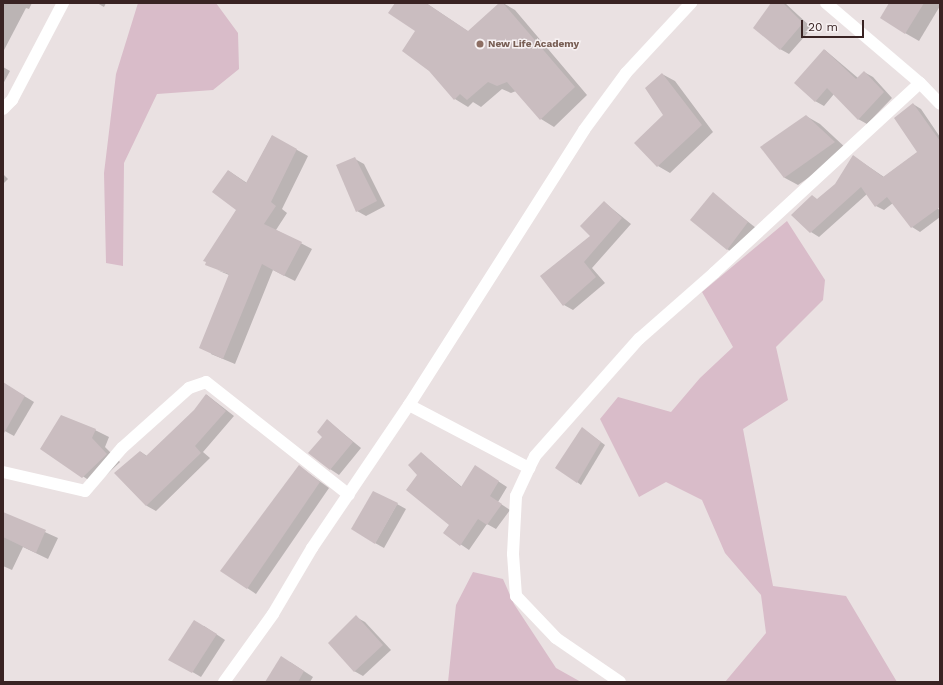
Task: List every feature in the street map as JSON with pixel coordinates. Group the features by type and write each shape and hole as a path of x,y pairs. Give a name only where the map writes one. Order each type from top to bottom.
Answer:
{"street":[{"path":"3,109 12,100 63,3"},
{"path":"224,682 273,614 312,548 349,496 409,405 584,130 626,73 691,3"},
{"path":"826,3 920,83 940,104"},
{"path":"620,682 556,638 516,596 513,554 516,496 535,456 639,339 920,83"},
{"path":"3,472 84,491 122,448 189,388 206,382 349,496"},
{"path":"409,405 529,468"}],"shaded area":[{"path":"138,3 216,3 238,33 239,69 213,90 157,94 124,163 123,266 106,263 104,173 116,74"},
{"path":"787,221 825,280 823,300 776,347 788,400 743,429 773,586 846,596 897,682 725,682 766,633 761,595 725,553 702,500 666,482 639,497 600,419 618,397 671,412 700,378 733,347 702,292"},
{"path":"473,572 503,579 514,604 556,668 581,682 448,682 456,605"}],"building":[{"path":"395,3 426,3 468,31 499,3 503,3 575,87 540,120 507,82 497,86 488,82 467,100 460,94 454,100 429,71 402,51 415,31 388,13"},
{"path":"771,3 783,3 803,23 780,50 753,28"},
{"path":"889,3 924,3 905,34 880,18"},
{"path":"824,49 856,79 864,71 884,92 858,120 827,88 815,102 794,83"},
{"path":"662,73 702,125 657,167 634,143 663,115 645,88"},
{"path":"913,103 940,141 940,207 911,228 887,197 875,207 861,187 810,233 791,215 812,195 817,199 835,184 853,155 883,177 917,152 894,118"},
{"path":"806,115 835,142 784,178 760,147"},
{"path":"272,135 297,149 271,202 276,206 264,224 302,242 284,276 262,264 223,359 199,348 229,274 205,265 206,262 203,261 236,210 212,192 228,170 246,183"},
{"path":"355,157 377,201 356,212 336,165"},
{"path":"713,192 748,222 727,250 690,220"},
{"path":"604,201 622,218 584,262 596,277 563,306 540,276 590,236 580,226"},
{"path":"3,382 25,396 3,435"},
{"path":"206,394 226,411 195,446 201,453 146,506 114,473 140,451 146,456 194,410"},
{"path":"61,415 96,429 92,438 107,454 82,478 40,449"},
{"path":"327,419 353,442 330,470 308,453 322,437 317,432"},
{"path":"582,427 601,442 577,483 555,468"},
{"path":"421,452 461,487 475,465 499,481 490,496 502,504 487,525 478,519 460,546 443,533 449,525 406,490 417,475 408,465"},
{"path":"299,465 320,482 247,589 220,571"},
{"path":"373,491 398,503 375,544 351,529"},
{"path":"3,512 46,530 36,553 3,537"},
{"path":"356,615 383,645 354,672 328,643"},
{"path":"194,620 217,634 192,673 168,660"},
{"path":"281,656 304,671 298,682 265,682"}],"place":[{"name":"New Life Academy","path":"480,44"}]}
